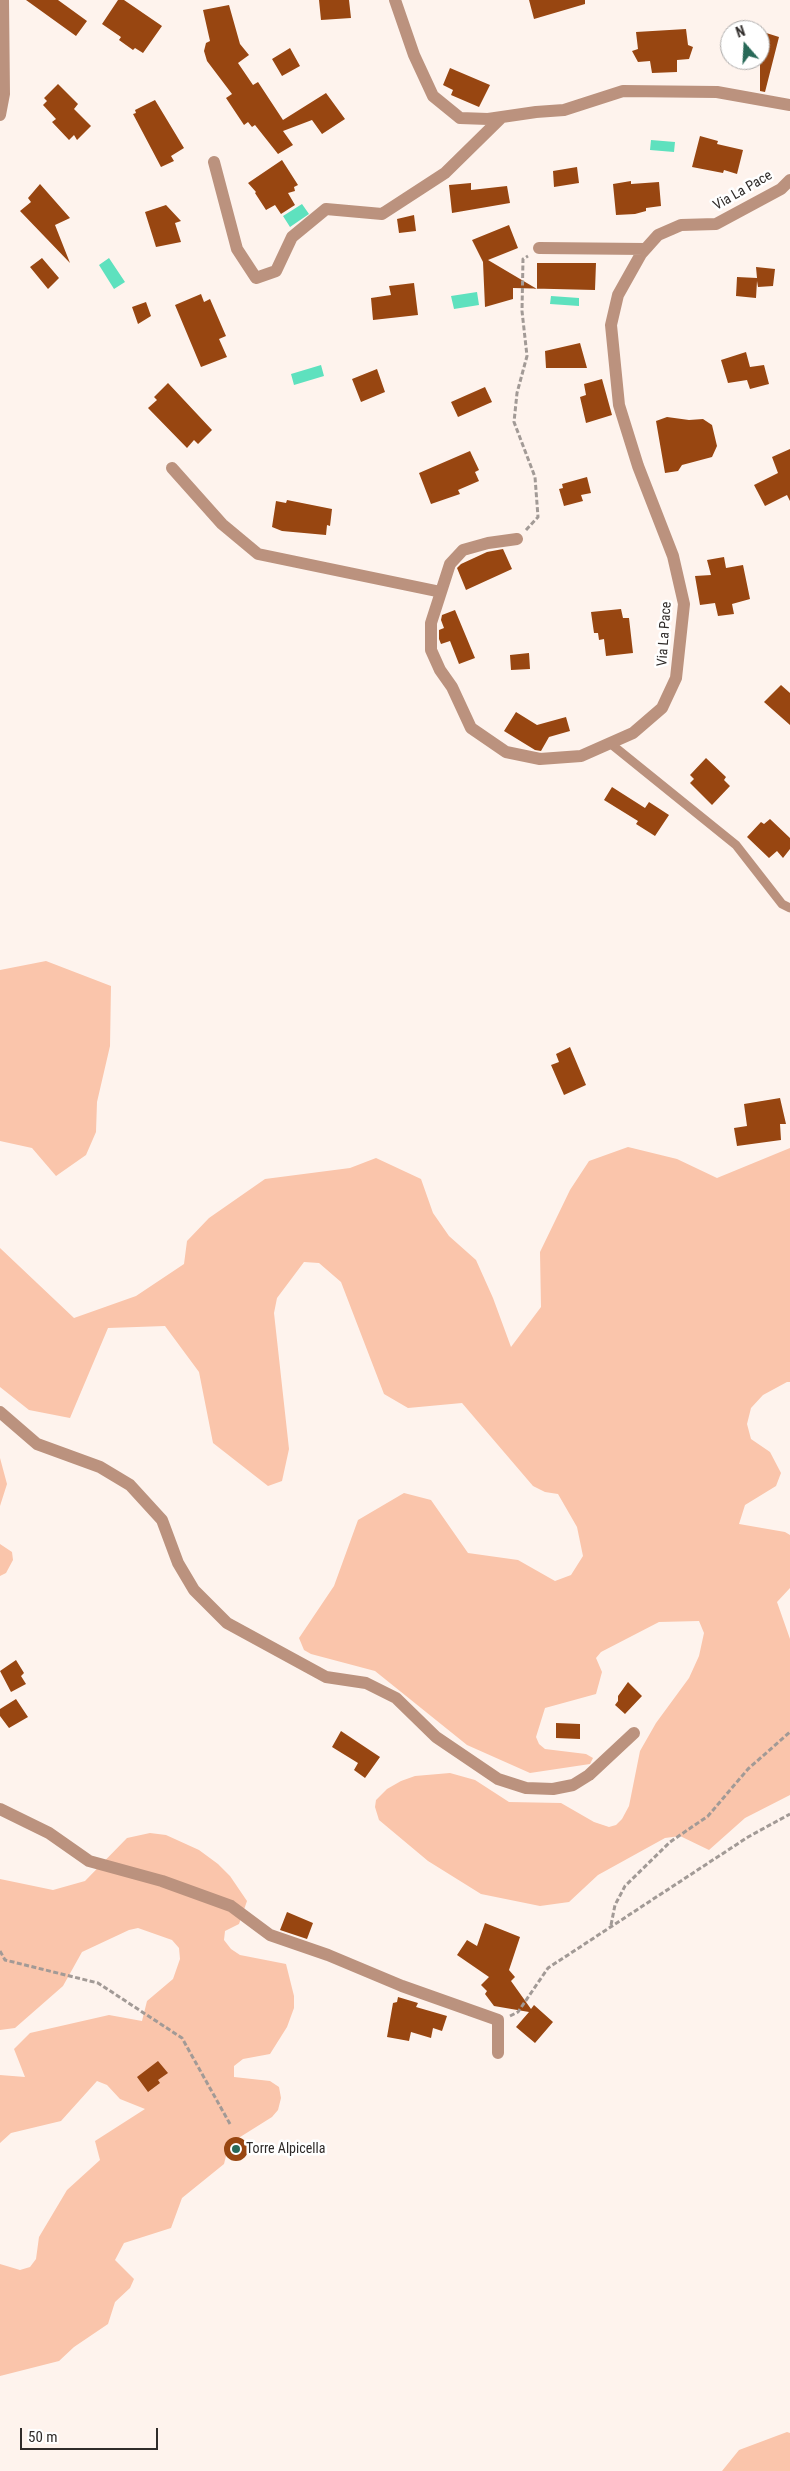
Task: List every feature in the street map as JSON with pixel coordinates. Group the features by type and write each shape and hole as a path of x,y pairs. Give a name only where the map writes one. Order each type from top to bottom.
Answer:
{"street":[{"path":"0,115 4,94 3,0"},
{"path":"395,0 414,55 433,96 460,118 502,117 564,110 622,91 717,92 790,105"},
{"path":"214,162 237,249 256,278 276,271 292,237 326,209 382,214 445,173 502,117"},
{"name":"Via La Pace","path":"517,540 488,542 463,550 450,564 431,623 431,650 440,670 452,687 471,728 506,752 540,759 581,756 633,733 662,708 676,678 684,604 673,556 638,466 619,405 611,326 618,295 645,249 658,235 681,225 716,224 780,189 790,180"},
{"path":"539,248 645,249"},
{"path":"172,468 222,524 258,554 441,592"},
{"path":"0,1412 37,1444 100,1467 130,1484 162,1520 178,1563 194,1590 227,1623 326,1677 366,1683 396,1698 436,1737 498,1779 526,1788 553,1789 573,1785 589,1775 634,1733"},
{"path":"0,1809 49,1833 89,1861 162,1881 231,1906 270,1935 328,1955 402,1986 498,2020 498,2053"}],"lane":[{"path":"611,744 736,845 782,904 790,908"}],"path":[{"path":"517,540 538,517 535,476 514,422 517,393 527,356 522,311 523,259 539,248"},
{"path":"611,1925 615,1905 625,1886 670,1842 708,1816 748,1769 790,1732"},
{"path":"498,2020 518,2012 548,1968 748,1837 790,1814"},
{"path":"0,1951 5,1960 98,1983 182,2038 230,2124"}],"shaded area":[{"path":"651,140 675,142 674,152 650,150"},
{"path":"302,204 309,214 290,227 283,216"},
{"path":"109,258 125,282 114,289 99,265"},
{"path":"477,292 479,305 454,309 451,296"},
{"path":"551,296 579,298 579,306 550,304"},
{"path":"321,365 324,376 294,385 291,374"},
{"path":"46,961 111,986 110,1046 97,1102 96,1132 86,1155 56,1176 32,1148 0,1141 0,970"},
{"path":"628,1147 677,1159 717,1178 790,1148 790,1382 763,1395 751,1408 747,1424 751,1439 770,1452 781,1473 776,1486 745,1505 739,1524 785,1532 790,1535 790,1588 777,1602 790,1639 790,1795 745,1818 709,1850 680,1836 665,1838 598,1875 569,1902 540,1906 481,1894 428,1861 379,1820 375,1807 376,1800 387,1789 401,1781 415,1776 450,1773 475,1780 509,1802 561,1803 594,1822 609,1827 616,1825 622,1819 629,1806 640,1751 656,1723 689,1678 699,1656 704,1633 699,1621 659,1622 601,1652 596,1658 602,1672 596,1694 545,1708 536,1737 539,1744 545,1749 586,1754 593,1758 590,1764 530,1773 467,1745 375,1671 311,1654 304,1650 299,1638 334,1586 358,1520 404,1493 431,1500 468,1553 518,1560 555,1581 571,1575 583,1556 577,1527 558,1494 545,1492 533,1486 462,1403 408,1408 384,1394 341,1282 319,1263 304,1262 277,1298 274,1313 289,1449 282,1481 268,1486 213,1443 199,1372 165,1326 108,1328 70,1418 29,1410 0,1387 0,1248 74,1318 136,1296 184,1264 187,1241 209,1218 265,1179 350,1168 376,1158 421,1179 433,1213 449,1236 476,1260 493,1298 511,1347 541,1307 540,1252 570,1190 589,1161"},
{"path":"0,1458 7,1484 0,1506"},
{"path":"0,1544 12,1552 13,1560 6,1573 0,1576"},
{"path":"150,1833 166,1835 199,1850 230,1876 247,1901 239,1924 225,1931 224,1940 231,1949 240,1955 286,1964 294,1996 294,2008 287,2027 270,2054 243,2059 234,2066 234,2077 270,2081 279,2087 281,2098 278,2110 272,2117 229,2144 224,2164 182,2198 171,2228 124,2243 115,2260 134,2279 130,2288 115,2302 108,2324 74,2347 59,2361 0,2376 0,2264 20,2270 30,2267 36,2259 39,2237 67,2190 100,2160 95,2141 145,2109 120,2099 107,2085 97,2081 61,2121 11,2133 0,2143 0,2075 25,2077 14,2049 30,2033 109,2015 142,2021 147,2001 173,1979 180,1959 179,1948 172,1940 138,1928 129,1930 82,1952 63,1986 15,2028 0,2030 0,1879 53,1890 85,1881 127,1838"},
{"path":"787,2432 790,2433 790,2471 722,2471 739,2450"}],"building":[{"path":"26,0 58,0 87,21 76,36"},
{"path":"118,0 124,0 162,26 143,53 135,48 133,50 119,40 121,37 102,24"},
{"path":"319,0 349,0 351,18 321,20"},
{"path":"529,0 585,0 585,4 534,19"},
{"path":"229,5 240,44 249,55 238,63 253,85 258,82 283,120 326,93 345,119 322,134 312,120 283,131 293,145 278,154 255,125 252,127 248,122 244,125 226,98 232,94 207,61 204,51 206,43 210,41 203,10"},
{"path":"686,29 688,45 693,47 689,59 677,60 677,72 652,73 650,61 638,62 632,51 638,49 636,32"},
{"path":"770,34 779,37 765,92 760,91 760,70 770,70"},
{"path":"290,48 300,66 282,76 272,59"},
{"path":"450,68 490,85 479,107 451,95 453,90 443,85"},
{"path":"58,84 78,104 74,109 91,126 77,140 74,135 69,140 52,122 56,119 43,105 47,101 44,98"},
{"path":"155,100 184,148 171,156 174,161 161,167 133,114 136,113 135,110"},
{"path":"700,136 718,141 717,144 743,150 737,174 724,170 723,173 692,167"},
{"path":"282,160 298,185 294,187 295,191 288,193 295,205 281,214 275,205 266,210 256,192 248,183"},
{"path":"577,167 579,183 554,187 553,171"},
{"path":"631,181 631,184 659,182 661,206 646,208 646,211 635,214 616,215 613,184"},
{"path":"471,183 471,190 507,186 510,203 452,213 449,185"},
{"path":"40,184 70,218 55,225 70,263 20,211 31,202 28,198"},
{"path":"166,205 181,221 175,223 181,242 156,247 145,212"},
{"path":"414,215 416,231 399,233 397,219"},
{"path":"509,225 518,248 488,260 536,289 513,288 513,299 485,307 483,262 472,240"},
{"path":"42,258 59,278 48,289 30,267"},
{"path":"537,263 596,263 595,290 537,289"},
{"path":"756,267 775,269 773,286 758,287 757,281 756,298 736,296 737,277 757,278"},
{"path":"414,283 418,315 373,320 371,298 391,295 389,286"},
{"path":"201,294 204,302 210,299 226,336 219,339 227,357 201,367 175,305"},
{"path":"146,302 151,316 138,324 132,307"},
{"path":"580,343 587,368 546,368 545,351"},
{"path":"746,352 750,367 764,365 769,384 750,389 747,380 728,383 721,360"},
{"path":"377,369 385,392 361,402 352,379"},
{"path":"602,379 612,415 586,423 580,397 586,395 584,384"},
{"path":"168,383 212,430 198,444 194,440 187,448 148,408 157,400 154,397"},
{"path":"485,387 492,402 458,417 451,402"},
{"path":"667,417 689,420 703,419 712,425 717,446 712,457 682,465 678,471 665,473 656,421"},
{"path":"790,449 790,501 787,495 765,506 754,485 778,473 772,457"},
{"path":"470,451 479,470 475,472 479,481 458,490 460,494 431,504 419,473"},
{"path":"587,477 591,493 581,495 583,501 564,506 559,489 563,488 562,484"},
{"path":"287,500 332,509 330,526 327,525 326,535 282,531 272,527 276,501 286,503"},
{"path":"503,549 512,569 466,590 457,568 461,564 487,552"},
{"path":"724,557 726,568 743,565 750,599 732,604 734,614 718,616 715,603 700,605 695,576 711,575 707,560"},
{"path":"621,609 623,618 629,618 633,653 606,656 604,639 599,640 598,633 594,633 591,612"},
{"path":"455,610 475,658 459,664 450,641 441,644 439,639 439,630 444,628 441,620 442,615"},
{"path":"529,653 530,669 511,670 510,655"},
{"path":"781,685 790,693 790,725 764,702"},
{"path":"516,712 537,725 566,717 570,731 549,737 541,751 535,750 504,731"},
{"path":"706,758 726,777 724,780 730,786 712,805 690,783 694,779 690,775"},
{"path":"612,787 645,808 649,802 669,815 655,836 636,824 638,821 604,800"},
{"path":"770,819 790,838 790,849 783,858 777,851 769,858 747,837 761,822 764,824"},
{"path":"570,1047 586,1085 564,1095 551,1065 559,1062 556,1054"},
{"path":"780,1098 786,1124 780,1124 781,1140 737,1146 734,1128 747,1126 744,1104"},
{"path":"16,1660 24,1673 21,1676 26,1684 11,1692 0,1671"},
{"path":"628,1682 642,1696 625,1714 615,1705 618,1701 618,1696"},
{"path":"16,1699 28,1717 9,1728 0,1716 0,1709"},
{"path":"556,1723 580,1724 580,1739 556,1738"},
{"path":"341,1731 380,1757 365,1778 354,1770 358,1763 332,1747"},
{"path":"287,1912 313,1923 307,1939 280,1930"},
{"path":"485,1923 520,1937 509,1970 515,1977 511,1981 531,2009 534,2005 553,2022 535,2043 516,2027 529,2012 494,2006 485,1994 487,1991 481,1985 489,1977 457,1955 467,1940 477,1946"},
{"path":"398,1997 418,2003 416,2007 447,2016 442,2031 433,2028 431,2038 411,2032 409,2041 387,2037 393,2003 397,2002"},
{"path":"158,2061 168,2073 158,2080 160,2083 148,2092 137,2077"},
{"name":"Torre Alpicella","path":"236,2137 241,2138 247,2144 247,2154 241,2160 236,2161 231,2160 225,2154 224,2149 225,2144 231,2138"}],"place":[{"name":"Torre Alpicella","path":"236,2149"}]}
